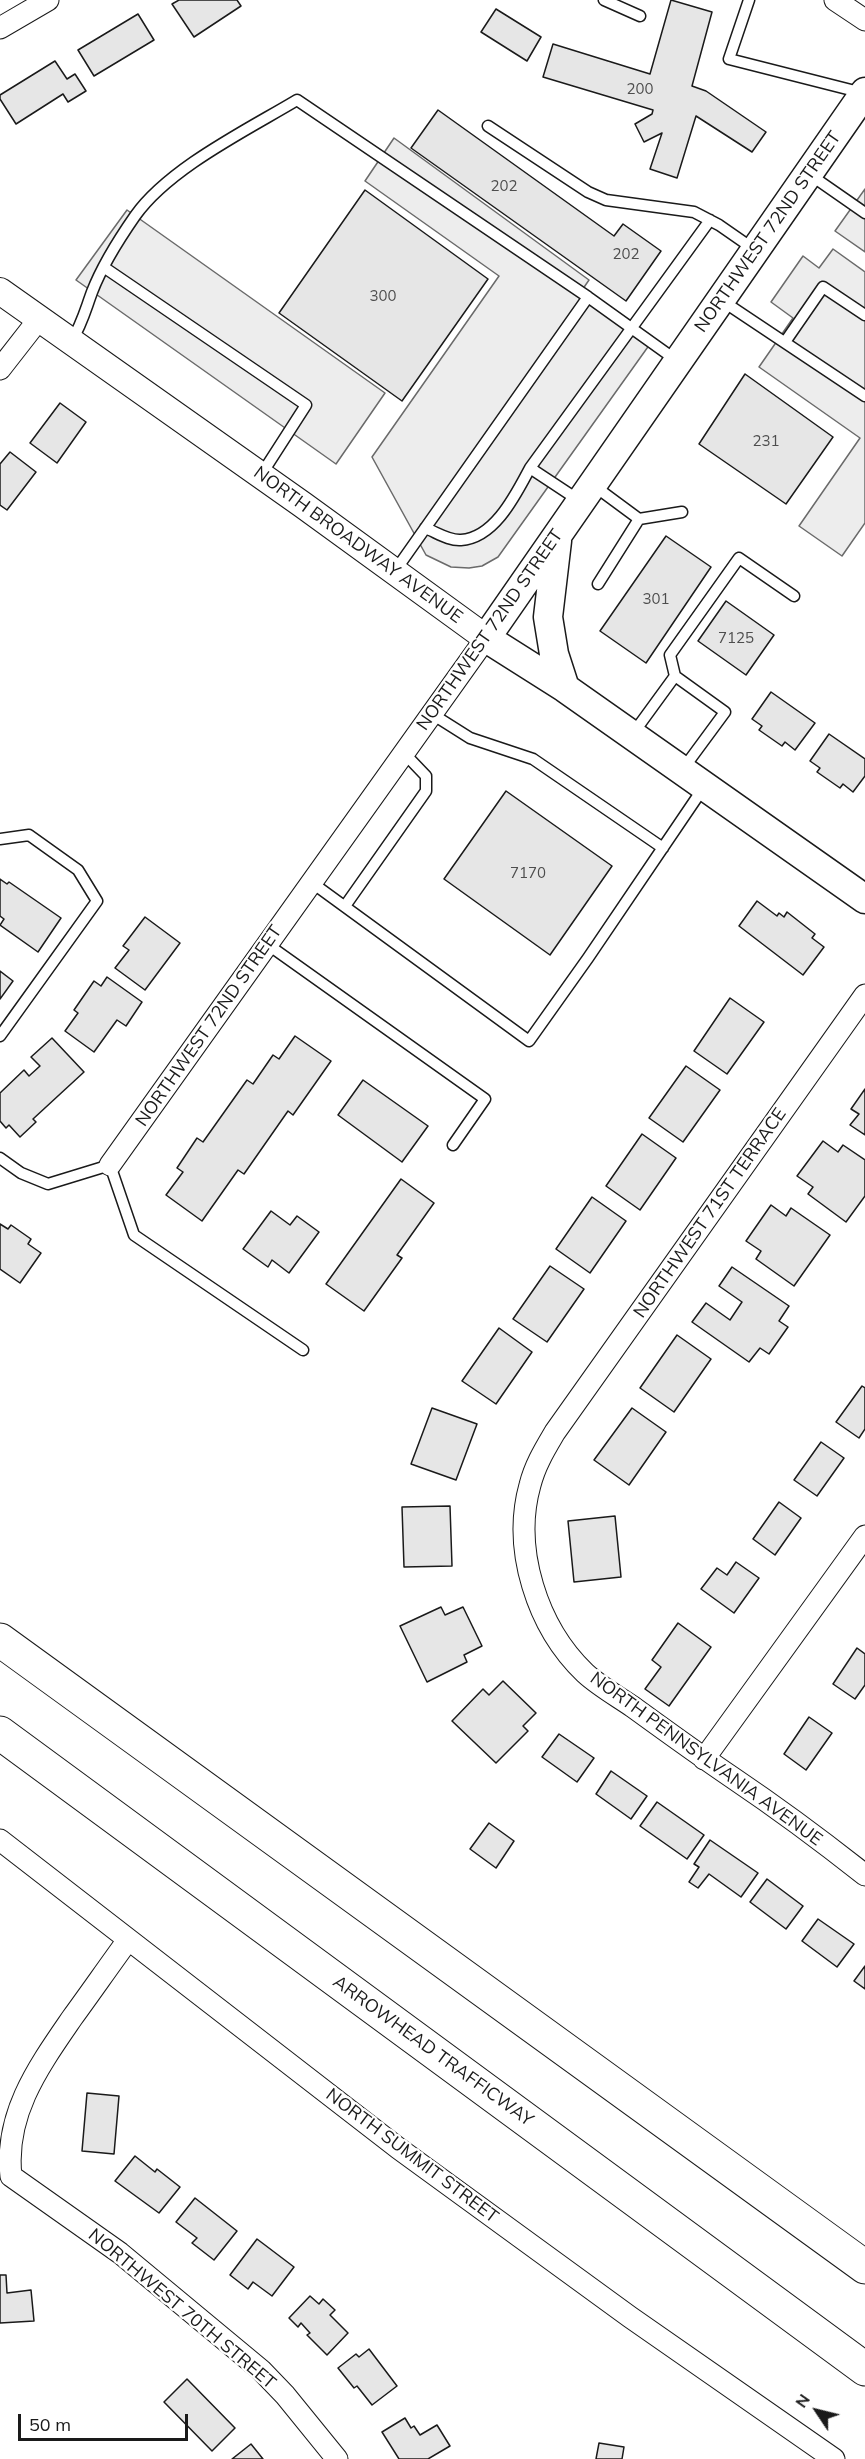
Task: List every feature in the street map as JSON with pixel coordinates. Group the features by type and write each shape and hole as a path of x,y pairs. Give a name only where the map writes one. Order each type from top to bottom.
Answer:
{"highway":[{"path":"0,1641 865,2267"},
{"name":"ARROWHEAD TRAFFICWAY","path":"0,1733 865,2369"}],"main road":[{"name":"NORTHWEST 72ND STREET","path":"486,638 865,93"},
{"path":"557,536 548,617 554,654 565,688"},
{"name":"NORTH BROADWAY AVENUE","path":"486,638 565,688 865,899"}],"street":[{"path":"0,28 48,0"},
{"path":"835,0 865,20"},
{"name":"NORTH BROADWAY AVENUE","path":"0,291 486,638"},
{"path":"0,369 39,319"},
{"name":"NORTHWEST 72ND STREET","path":"111,1165 486,638"},
{"name":"NORTHWEST 71ST TERRACE","path":"555,1432 865,995"},
{"name":"NORTH PENNSYLVANIA AVENUE","path":"555,1432 538,1461 529,1486 523,1530 528,1571 544,1613 560,1642 585,1673 704,1759 788,1815 865,1875"},
{"path":"704,1759 865,1536"},
{"name":"NORTH SUMMIT STREET","path":"0,1840 427,2169 630,2317 834,2459"},
{"name":"NORTHWEST 70TH STREET","path":"128,1940 34,2073 14,2123 6,2180 120,2253 261,2370 285,2395 337,2459"}],"lane":[{"path":"604,0 640,16"},
{"path":"749,0 729,59 865,93"},
{"path":"71,342 84,321 93,291 105,268 136,215 151,198 190,165 297,100 588,297 678,361"},
{"path":"488,126 588,192 606,200 694,212 755,250"},
{"path":"809,173 865,213"},
{"path":"425,528 459,540 470,538 487,530 511,502 530,468 710,220"},
{"path":"105,268 306,405 260,475"},
{"path":"784,342 823,287 865,315"},
{"path":"395,571 588,297"},
{"path":"721,300 865,396"},
{"path":"530,468 639,519 682,512"},
{"path":"598,584 639,519"},
{"path":"311,882 529,1041 663,848 725,712 675,676 670,656 739,558 794,596"},
{"path":"632,735 675,676"},
{"path":"432,714 470,738 533,759 663,848"},
{"path":"345,906 426,791 426,776 404,753"},
{"path":"0,839 29,835 78,870 97,901 0,1036"},
{"path":"267,944 485,1099 453,1145"},
{"path":"0,1158 21,1173 48,1184 111,1165 134,1235 303,1350"}],"shaded area":[{"path":"394,138 589,280 578,296 650,344 498,557 482,566 451,567 426,555 372,457 499,276 365,181"},
{"path":"865,189 865,252 835,231"},
{"path":"127,210 385,393 336,464 76,280"},
{"path":"833,249 865,272 865,523 842,556 799,526 860,438 759,367 793,318 771,302 803,256 819,268"}],"building":[{"path":"179,0 237,0 241,6 194,37 172,4"},
{"path":"671,0 712,12 692,86 706,91 766,132 752,152 696,116 677,178 650,169 662,133 644,142 635,124 652,114 653,110 543,77 553,44 650,74"},
{"path":"496,9 541,37 527,61 481,32"},
{"path":"138,14 154,40 94,76 78,50"},
{"path":"55,61 67,79 75,74 86,91 68,102 63,94 16,124 0,99 0,95"},
{"path":"438,110 614,236 623,224 661,251 626,301 411,148"},
{"path":"365,190 488,279 402,401 279,313"},
{"path":"745,374 833,437 786,504 699,444"},
{"path":"60,403 86,422 57,463 30,443"},
{"path":"10,452 36,472 7,510 0,505 0,464"},
{"path":"666,536 711,567 646,663 600,631"},
{"path":"726,601 774,635 746,675 698,641"},
{"path":"771,692 815,723 795,750 785,742 782,746 759,730 762,726 752,719"},
{"path":"829,734 865,759 865,776 853,792 843,784 840,788 817,772 820,768 810,761"},
{"path":"506,791 612,866 550,955 444,879"},
{"path":"0,879 7,884 9,882 61,918 38,952 0,925 4,919 0,916"},
{"path":"757,901 777,916 779,913 784,917 787,912 815,934 812,938 824,947 803,975 739,926"},
{"path":"145,917 180,943 145,990 115,968 129,950 123,946"},
{"path":"0,971 13,981 0,999"},
{"path":"107,977 142,1002 126,1026 117,1020 94,1052 65,1031 78,1013 74,1010 94,981 101,986"},
{"path":"730,998 764,1022 727,1074 694,1051"},
{"path":"295,1036 331,1061 293,1115 288,1111 244,1174 238,1170 202,1221 166,1195 183,1172 177,1168 197,1138 203,1142 247,1080 253,1084 273,1055 279,1059"},
{"path":"52,1038 84,1072 33,1119 36,1122 20,1137 9,1125 6,1128 0,1121 0,1093 24,1070 29,1076 40,1066 31,1057"},
{"path":"686,1066 720,1090 683,1142 649,1118"},
{"path":"363,1080 428,1126 402,1162 338,1115"},
{"path":"865,1089 865,1135 850,1125 859,1114 851,1109"},
{"path":"642,1134 676,1158 640,1210 606,1186"},
{"path":"823,1141 838,1152 843,1145 865,1160 865,1196 846,1222 808,1194 813,1187 797,1176"},
{"path":"401,1179 434,1203 397,1255 402,1258 364,1311 326,1284"},
{"path":"592,1197 626,1221 590,1273 556,1249"},
{"path":"771,1205 786,1216 791,1208 830,1235 794,1286 756,1259 761,1251 746,1241"},
{"path":"271,1211 290,1225 297,1216 319,1232 289,1273 272,1260 268,1267 243,1249"},
{"path":"0,1224 8,1229 11,1225 31,1239 28,1244 41,1253 20,1283 0,1269"},
{"path":"550,1266 584,1289 547,1342 513,1319"},
{"path":"732,1267 789,1306 779,1321 788,1327 769,1354 760,1348 749,1362 692,1322 706,1303 730,1320 742,1302 719,1286"},
{"path":"499,1328 532,1352 496,1404 462,1381"},
{"path":"677,1335 711,1359 674,1412 640,1388"},
{"path":"862,1386 865,1388 865,1429 859,1438 836,1422"},
{"path":"432,1408 477,1424 456,1480 411,1464"},
{"path":"632,1408 666,1432 629,1485 594,1460"},
{"path":"821,1442 844,1458 817,1496 794,1480"},
{"path":"779,1502 801,1518 775,1555 753,1539"},
{"path":"450,1506 452,1566 404,1567 402,1507"},
{"path":"615,1516 621,1577 574,1582 568,1521"},
{"path":"736,1562 759,1578 734,1613 701,1589 717,1568 727,1575"},
{"path":"441,1607 445,1615 463,1607 482,1646 464,1655 467,1662 427,1682 400,1626"},
{"path":"678,1623 711,1647 669,1706 645,1689 661,1667 652,1660"},
{"path":"857,1648 865,1654 865,1685 855,1699 833,1684"},
{"path":"503,1681 536,1713 523,1726 528,1731 496,1763 452,1721 483,1689 489,1695"},
{"path":"809,1717 832,1733 806,1770 784,1754"},
{"path":"559,1734 594,1758 577,1782 542,1757"},
{"path":"611,1771 647,1796 631,1819 596,1794"},
{"path":"657,1802 704,1835 687,1859 640,1826"},
{"path":"489,1823 514,1841 496,1868 470,1849"},
{"path":"710,1840 758,1873 741,1897 709,1874 698,1888 689,1882 699,1867 694,1864"},
{"path":"767,1879 803,1906 786,1929 750,1902"},
{"path":"818,1919 854,1944 837,1967 802,1941"},
{"path":"865,1966 865,1989 854,1981"},
{"path":"87,2093 119,2096 114,2154 82,2151"},
{"path":"135,2156 155,2172 157,2169 180,2187 159,2213 115,2181"},
{"path":"195,2198 237,2231 214,2260 192,2243 197,2238 176,2222"},
{"path":"257,2239 294,2267 272,2296 253,2282 248,2289 230,2275"},
{"path":"0,2275 6,2275 7,2293 31,2290 34,2321 0,2323"},
{"path":"310,2296 319,2304 323,2299 335,2310 330,2315 348,2333 327,2355 307,2335 310,2333 301,2323 298,2327 289,2318"},
{"path":"369,2349 397,2386 372,2405 357,2386 354,2388 338,2368 356,2354 359,2357"},
{"path":"187,2379 235,2428 212,2451 164,2402"},
{"path":"405,2418 411,2428 414,2426 420,2435 437,2425 450,2446 428,2459 399,2459 382,2432"},
{"path":"599,2443 624,2447 622,2459 596,2459"},
{"path":"251,2444 263,2459 232,2459"}]}
